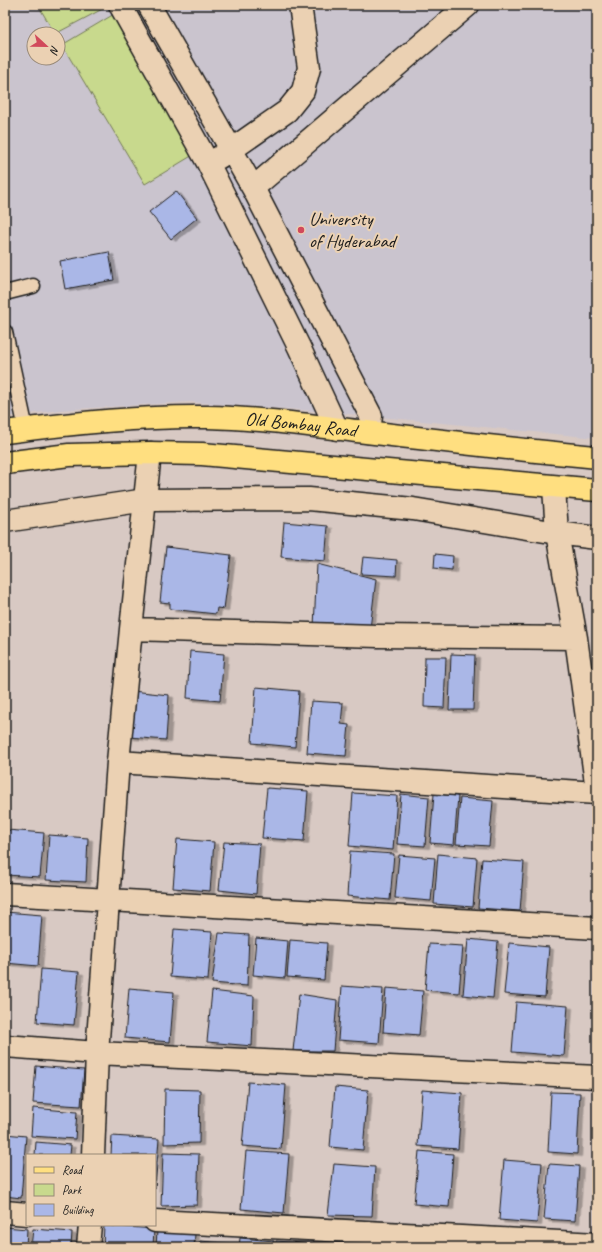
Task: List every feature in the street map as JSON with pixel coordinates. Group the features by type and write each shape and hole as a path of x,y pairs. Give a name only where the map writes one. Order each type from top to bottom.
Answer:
{"main road":[{"name":"Old Bombay Road","path":"15,430 72,423 150,418 207,417 256,420 539,452 597,457"},
{"name":"Old Bombay Road","path":"5,463 69,455 150,453 202,454 597,490"}],"street":[{"path":"120,5 208,163 299,347 337,429"},
{"path":"148,5 253,188 371,416 369,432"},
{"path":"208,163 231,150 287,111 303,91 310,68 300,5"},
{"path":"253,188 468,5"},
{"path":"93,1154 97,1053 118,762 150,453"},
{"path":"554,487 557,533 576,638 589,674 597,790"},
{"path":"5,521 146,500 309,500 414,509 557,533 597,538"},
{"path":"131,629 378,636 576,638"},
{"path":"118,762 597,793"},
{"path":"5,894 597,928"},
{"path":"5,1046 97,1053 597,1077"},
{"path":"5,1212 26,1214"},
{"path":"156,1221 597,1244"},
{"path":"88,1247 90,1226"}],"lane":[{"path":"5,293 33,286"},
{"path":"5,332 15,430"}],"shaded area":[{"name":"University of Hyderabad","path":"5,5 597,5 597,438 328,412 189,402 60,410 5,417"}],"green space":[{"path":"38,5 110,5 66,28 66,26 50,26"},
{"path":"121,10 203,149 145,184 66,52 66,43"}],"building":[{"path":"176,191 197,218 171,239 149,212"},
{"path":"109,252 114,280 65,289 60,261"},
{"path":"284,522 328,526 325,561 281,557"},
{"path":"166,547 231,555 224,609 217,608 216,614 170,609 170,603 160,602"},
{"path":"435,554 453,556 452,570 434,568"},
{"path":"363,557 397,560 396,576 361,574"},
{"path":"317,564 376,579 370,629 314,627"},
{"path":"190,651 224,654 220,701 187,698"},
{"path":"451,654 475,655 473,710 449,710"},
{"path":"425,657 446,657 444,708 424,707"},
{"path":"256,687 299,691 295,747 252,743"},
{"path":"132,691 169,695 166,740 129,737"},
{"path":"311,701 343,703 341,724 349,725 346,756 307,753"},
{"path":"267,788 308,791 304,841 262,838"},
{"path":"353,793 397,796 393,850 349,846"},
{"path":"401,794 429,797 425,846 397,844"},
{"path":"434,794 458,796 454,845 430,843"},
{"path":"460,798 493,801 489,846 456,844"},
{"path":"7,830 44,833 40,877 5,875"},
{"path":"49,835 88,838 86,882 46,880"},
{"path":"177,839 214,842 210,891 173,888"},
{"path":"224,842 260,844 256,894 219,890"},
{"path":"350,851 394,854 390,900 347,896"},
{"path":"438,854 477,858 473,907 434,904"},
{"path":"399,855 435,858 431,901 395,898"},
{"path":"482,859 524,862 520,911 478,908"},
{"path":"5,912 42,915 38,966 5,963"},
{"path":"174,929 212,932 208,980 170,977"},
{"path":"219,933 249,935 247,986 212,983"},
{"path":"256,938 288,941 285,978 253,975"},
{"path":"468,939 498,942 493,998 463,995"},
{"path":"290,940 327,943 324,980 287,977"},
{"path":"509,943 549,947 545,997 504,994"},
{"path":"429,944 463,946 459,993 425,990"},
{"path":"41,969 79,972 74,1025 37,1022"},
{"path":"342,986 383,989 379,1043 338,1040"},
{"path":"129,988 174,992 170,1042 125,1038"},
{"path":"386,988 423,991 419,1035 383,1032"},
{"path":"212,991 254,996 252,1046 207,1042"},
{"path":"299,994 337,1000 333,1051 293,1051"},
{"path":"516,1002 568,1006 564,1056 512,1052"},
{"path":"36,1066 84,1070 81,1106 33,1103"},
{"path":"248,1082 286,1085 281,1149 242,1146"},
{"path":"335,1087 368,1090 363,1150 330,1147"},
{"path":"165,1089 200,1090 199,1143 164,1144"},
{"path":"422,1090 462,1093 458,1149 418,1146"},
{"path":"551,1092 580,1093 577,1154 548,1152"},
{"path":"33,1108 77,1112 75,1139 31,1136"},
{"path":"5,1134 26,1136 21,1198 5,1196"},
{"path":"112,1136 159,1139 156,1176 156,1154 111,1154"},
{"path":"36,1142 71,1145 70,1154 35,1154"},
{"path":"246,1151 289,1154 284,1213 241,1209"},
{"path":"419,1151 453,1154 449,1207 414,1204"},
{"path":"163,1153 199,1154 197,1205 161,1206"},
{"path":"504,1160 542,1163 537,1223 499,1220"},
{"path":"334,1164 375,1167 372,1216 328,1215"},
{"path":"549,1164 579,1166 575,1221 544,1219"},
{"path":"104,1226 154,1229 153,1247 103,1247"},
{"path":"5,1227 27,1229 26,1247 5,1247"},
{"path":"33,1229 72,1232 71,1247 31,1247"},
{"path":"157,1231 195,1234 194,1247 156,1247"},
{"path":"240,1238 274,1241 273,1247 239,1247"},
{"path":"200,1241 236,1244 236,1247 199,1247"},
{"path":"276,1241 314,1244 314,1247 276,1247"}],"place":[{"name":"University of Hyderabad","path":"301,230"}]}
